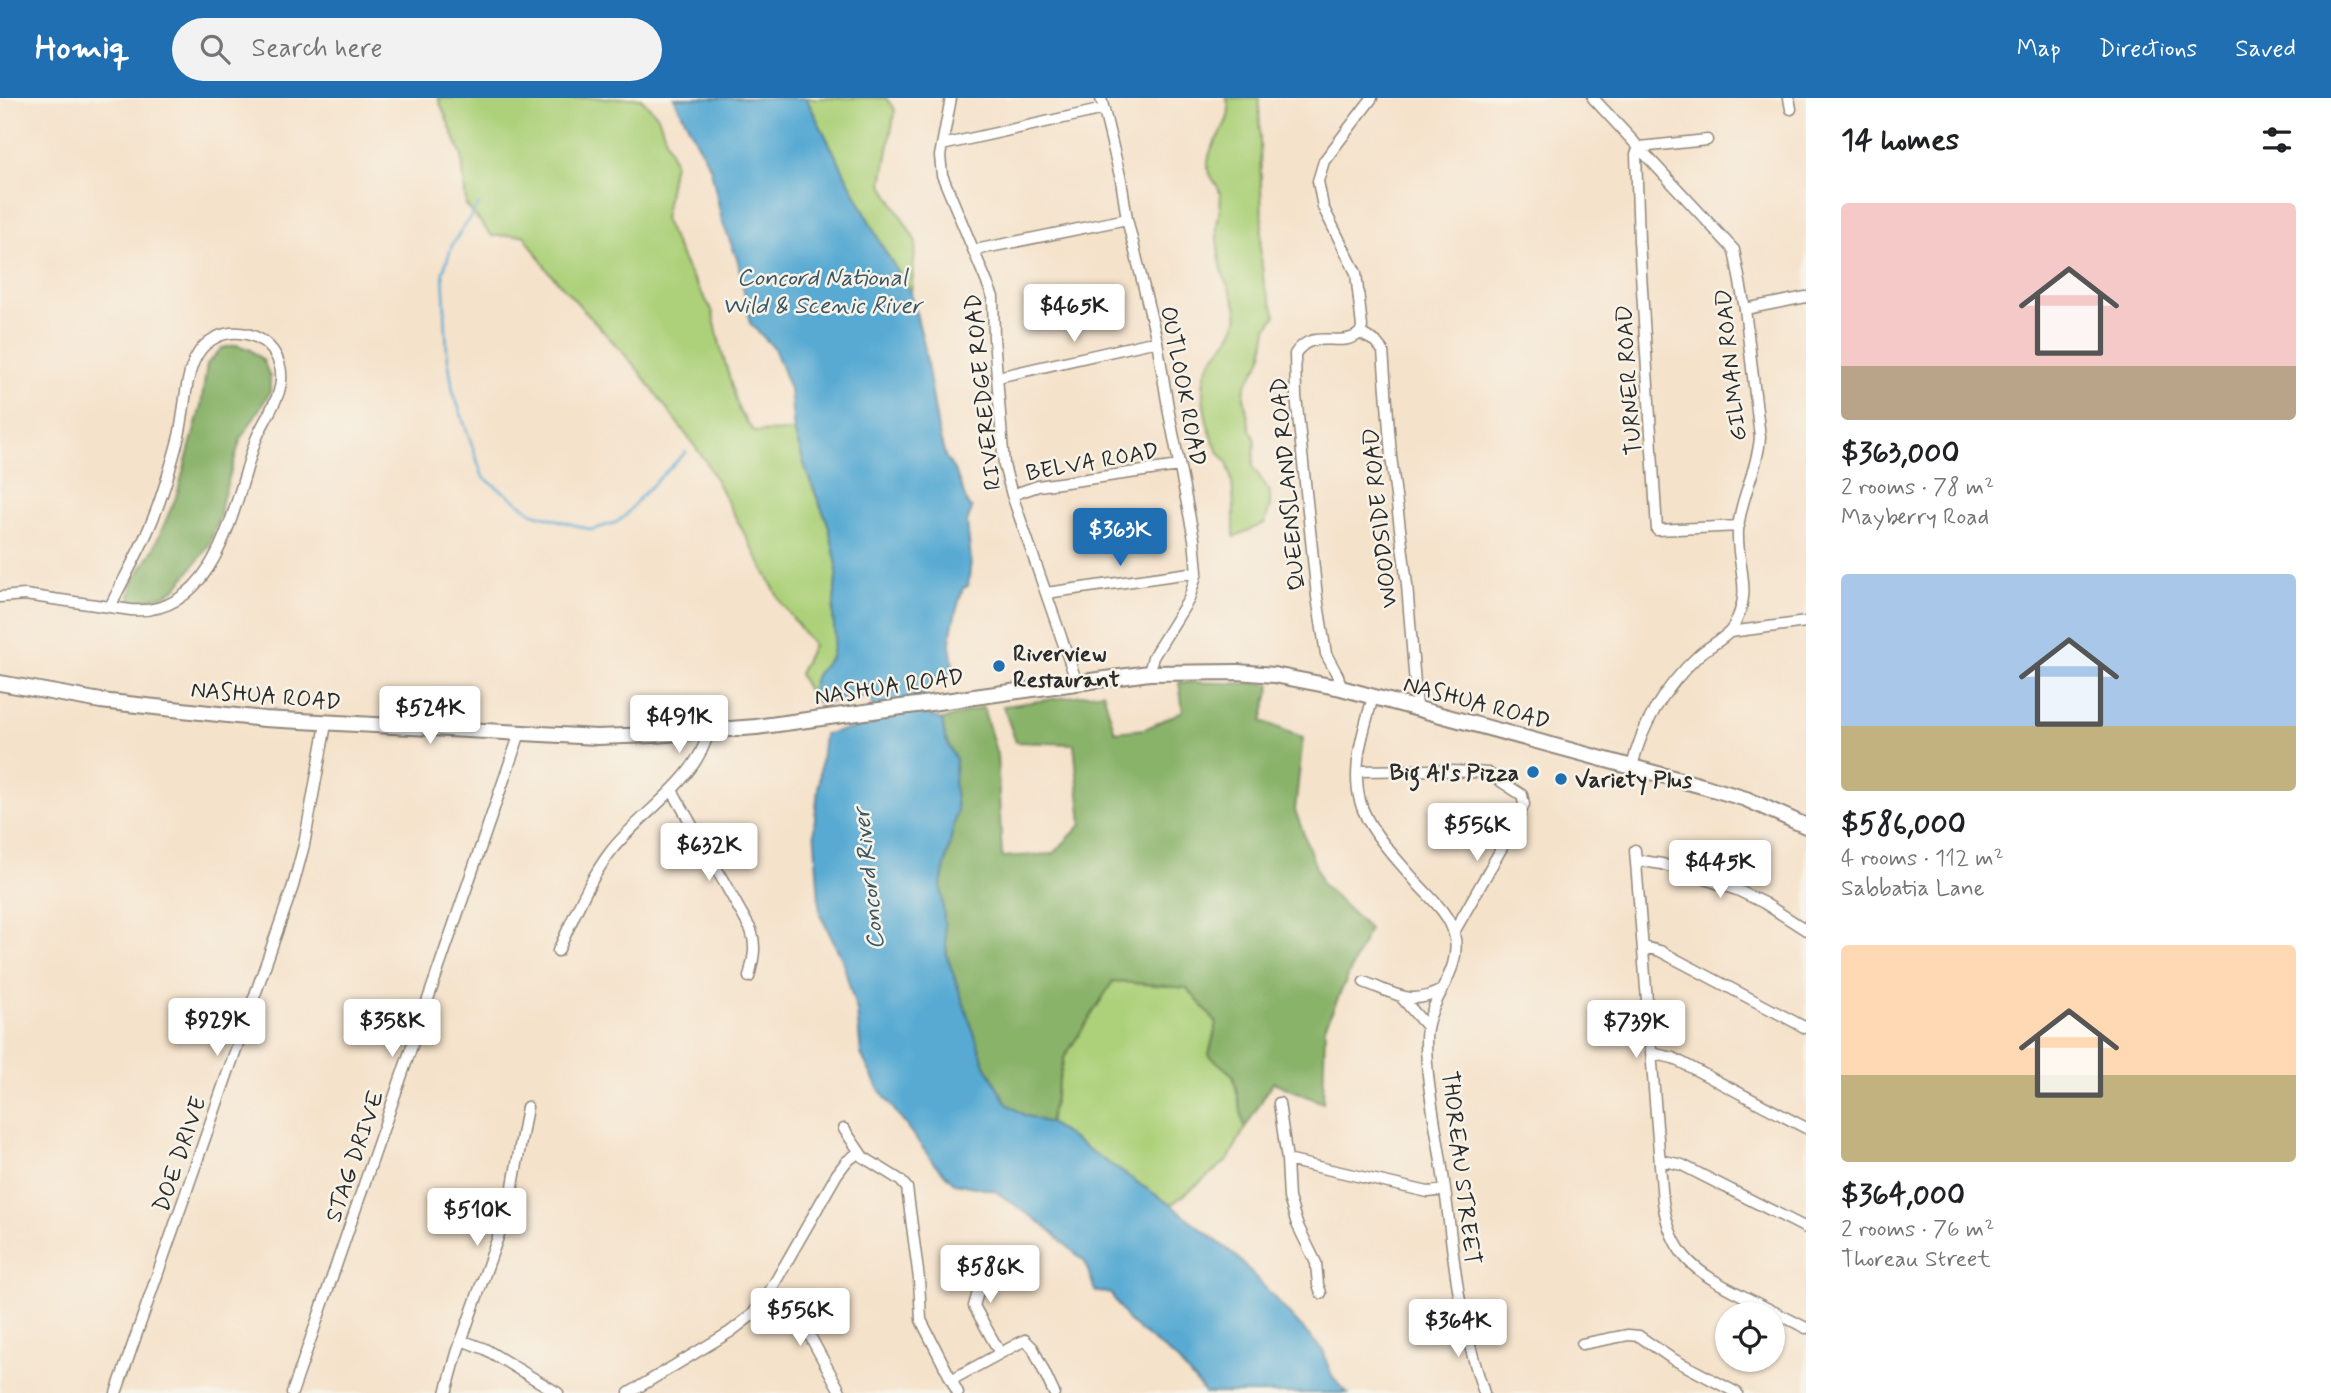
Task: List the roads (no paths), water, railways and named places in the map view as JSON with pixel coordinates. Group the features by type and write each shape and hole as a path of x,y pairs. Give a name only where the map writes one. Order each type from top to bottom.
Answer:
{"main road":[{"name":"NASHUA ROAD","path":"0,683 144,707 327,724 597,737 709,732 935,704 1149,673 1238,671 1341,688 1632,767 1746,799 1806,826"}],"street":[{"name":"RIVEREDGE ROAD","path":"951,98 940,165 993,297 1004,465 1077,683"},
{"name":"OUTLOOK ROAD","path":"1101,98 1157,341 1194,539 1197,572 1189,599 1153,657 1149,673"},
{"path":"1360,333 1362,327 1356,273 1322,207 1318,181 1324,161 1372,98"},
{"name":"GILMAN ROAD","path":"1593,98 1732,248 1738,264 1745,309 1760,437 1739,526 1745,595 1741,609 1730,632 1701,654 1672,683 1651,714 1632,767"},
{"path":"1789,98 1791,110"},
{"path":"942,145 1104,109"},
{"path":"1640,147 1707,140"},
{"name":"TURNER ROAD","path":"1640,147 1636,154 1639,241 1657,530 1739,526"},
{"path":"975,250 1127,219"},
{"path":"1745,309 1806,297"},
{"path":"0,597 26,595 110,607 150,611 175,603 191,591 212,560 228,526 256,439 281,389 282,374 278,359 269,346 256,337 241,332 218,336 205,345 196,357 180,434 155,514 110,607"},
{"name":"QUEENSLAND ROAD","path":"1341,688 1326,654 1317,597 1296,396 1296,354 1306,342 1355,338 1360,333"},
{"name":"WOODSIDE ROAD","path":"1360,333 1376,342 1383,351 1417,709"},
{"path":"998,377 1157,341"},
{"name":"BELVA ROAD","path":"1012,495 1038,486 1179,466"},
{"path":"1046,593 1197,572"},
{"path":"1730,632 1806,622"},
{"path":"1358,771 1433,770 1488,773 1517,790 1524,798 1517,821 1454,932 1441,910 1366,816 1360,800 1358,771 1362,736 1373,697"},
{"name":"DOE DRIVE","path":"116,1393 293,886 306,837 327,724"},
{"path":"558,951 604,860 621,838 673,790 703,747 709,732"},
{"name":"STAG DRIVE","path":"292,1393 520,733"},
{"path":"673,790 751,929 755,952 749,977"},
{"path":"1806,930 1738,890 1636,855 1667,1225 1682,1256 1706,1276 1806,1328"},
{"name":"THOREAU STREET","path":"1454,932 1455,960 1427,1027 1433,1119 1463,1317 1484,1393"},
{"path":"1644,947 1660,951 1806,1028"},
{"path":"1364,982 1401,998 1427,1027"},
{"path":"1401,998 1426,997 1442,989"},
{"path":"1651,1053 1673,1058 1806,1128"},
{"path":"1279,1103 1287,1160 1287,1185 1293,1213 1314,1257 1321,1293"},
{"path":"446,1393 461,1340 512,1195 527,1107"},
{"path":"844,1129 859,1152 900,1180 908,1193 919,1279 921,1320 957,1393"},
{"path":"629,1393 745,1322 770,1291 837,1174 846,1162 859,1152"},
{"path":"1287,1160 1428,1192 1445,1190"},
{"path":"1660,1160 1682,1164 1806,1228"},
{"path":"983,1265 984,1272 974,1306 1000,1353"},
{"path":"770,1291 785,1300 797,1312 841,1393"},
{"path":"1582,1344 1621,1336 1639,1336 1671,1358 1737,1393"},
{"path":"461,1340 485,1349 558,1393"},
{"path":"951,1380 1022,1341 1028,1342 1033,1348 1055,1393"}],"water":[{"name":"Concord National Wild & Scenic River","path":"674,98 806,98 883,248 911,293 924,345 945,456 972,509 967,523 971,560 968,586 963,588 951,636 952,676 927,688 924,692 924,704 927,714 942,720 945,738 956,760 954,782 957,810 941,884 947,956 985,1065 1006,1103 1024,1115 1049,1123 1171,1205 1236,1256 1324,1352 1332,1375 1348,1393 1205,1393 1175,1358 1129,1322 1111,1294 1095,1291 1085,1262 1045,1226 995,1191 954,1183 934,1163 878,1088 861,1054 857,1012 842,959 820,914 814,827 824,734 874,724 872,703 869,696 819,703 810,694 816,675 831,657 835,637 833,617 837,565 828,524 807,473 794,431 790,389 774,348 750,323 738,261 722,221 711,169"}],"waterway":[{"path":"479,204 453,243 443,272 447,351 453,391 483,477 533,513 592,530 617,522 625,516 641,496 686,452"}],"place":[{"name":"Riverview Restaurant","path":"999,666"},
{"name":"Big Al's Pizza","path":"1533,772"},
{"name":"Variety Plus","path":"1561,779"}],"water label":[{"name":"Concord River","path":"868,879"}]}
